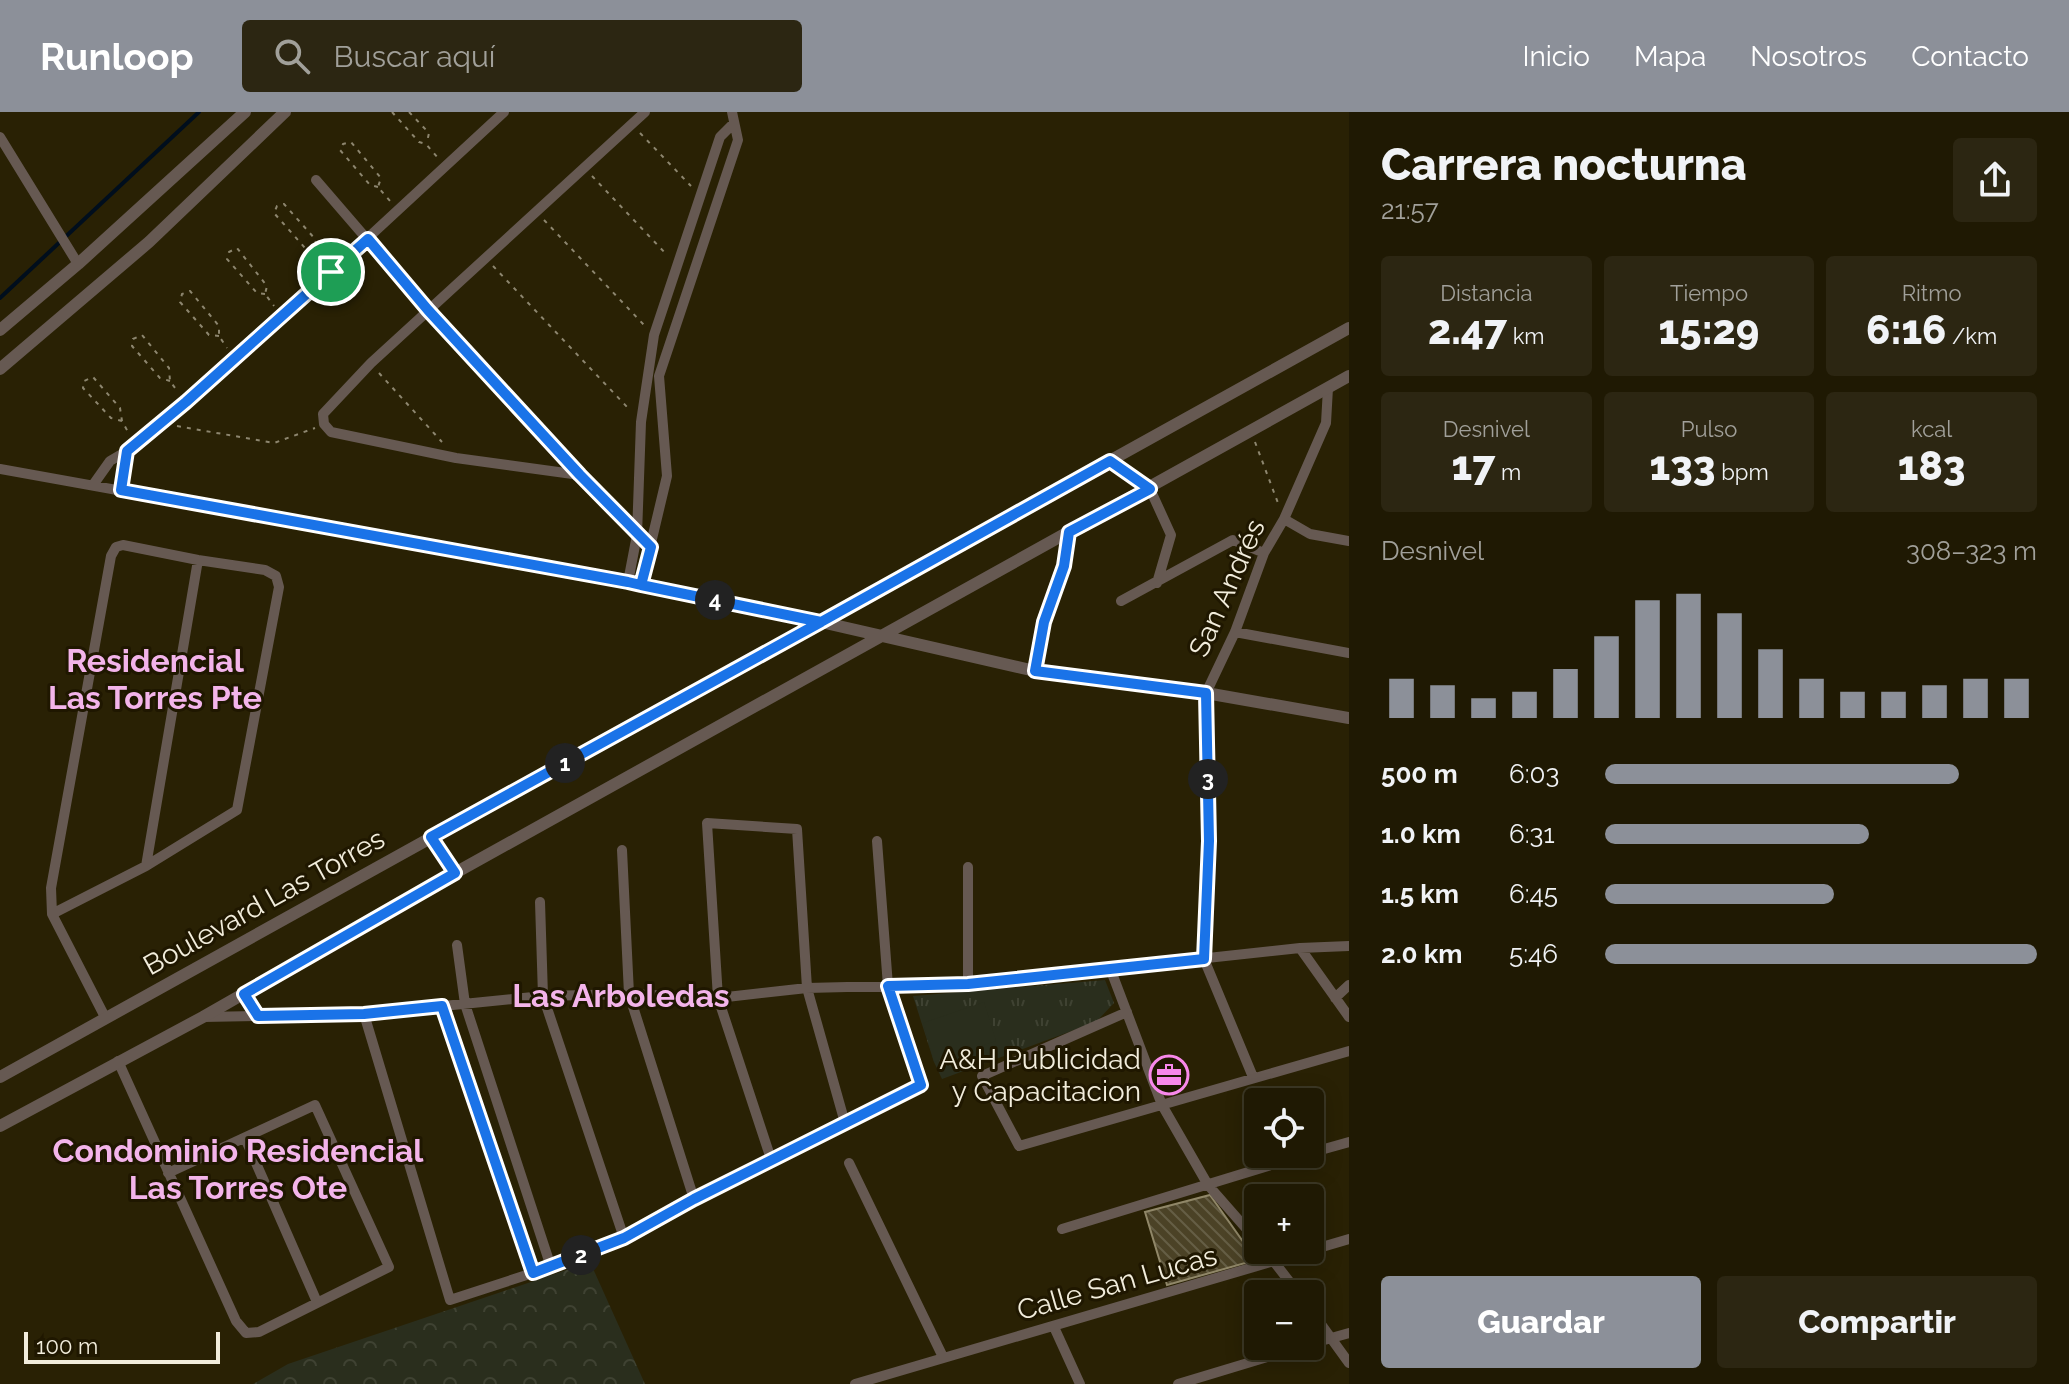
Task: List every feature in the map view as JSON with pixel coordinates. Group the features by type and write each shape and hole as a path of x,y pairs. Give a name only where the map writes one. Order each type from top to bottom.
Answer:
{"street":[{"path":"0,330 78,264 245,112"},
{"path":"0,369 149,242 285,112"},
{"path":"93,485 110,461 131,447 235,359 504,112"},
{"path":"580,475 456,458 331,432 324,424 323,414 371,363 645,112"},
{"path":"641,585 667,476 659,376 738,140 732,112"},
{"path":"628,582 637,535 641,422 654,335 720,137 733,124"},
{"path":"0,137 78,264"},
{"path":"316,180 428,310 651,547"},
{"path":"684,245 701,250"},
{"name":"Boulevard Las Torres","path":"0,1077 821,622 1115,464 1349,328"},
{"path":"647,370 659,376"},
{"path":"0,1126 203,1017 455,873 1349,376"},
{"name":"San Andrés","path":"1204,959 1209,841 1206,693 1235,632 1264,553 1284,519 1326,423 1328,388"},
{"path":"121,490 131,447"},
{"path":"1115,464 1150,489 1171,535 1157,583"},
{"path":"0,469 628,582 1035,671 1206,693 1349,718"},
{"path":"1284,519 1310,534 1349,541"},
{"path":"1121,601 1233,540 1264,553"},
{"path":"52,914 146,866 237,810 279,587 276,576 265,570 123,545 116,547 111,556 51,888 52,914 105,1017"},
{"path":"146,866 198,560"},
{"path":"1235,632 1349,653"},
{"path":"772,1162 718,998 707,823 797,829 807,988 845,1123"},
{"path":"431,837 455,873"},
{"path":"364,1014 450,1300 551,1267 624,1238 694,1199 921,1085 888,986 877,841"},
{"path":"622,850 629,994 694,1199"},
{"path":"968,867 968,984"},
{"path":"540,902 543,996 624,1238"},
{"path":"457,945 465,1004 551,1267"},
{"path":"203,1017 364,1014 543,996 629,994 718,998 807,988 968,984 1300,948 1349,946"},
{"path":"1300,948 1349,1017"},
{"path":"1204,959 1253,1077"},
{"path":"1110,968 1162,1105 1208,1185 1244,1226"},
{"path":"1335,998 1349,985"},
{"path":"244,994 258,1016"},
{"path":"442,1006 533,1273"},
{"path":"1127,1012 982,1076 1019,1146 1349,1051"},
{"path":"118,1061 168,1173 236,1321 246,1333 259,1332 389,1267 315,1105 168,1173"},
{"path":"245,1138 317,1302"},
{"path":"1324,1149 1349,1142"},
{"path":"849,1163 943,1357"},
{"path":"1062,1229 1263,1168"},
{"name":"Calle San Lucas","path":"1324,1246 1349,1239"},
{"name":"Calle San Lucas","path":"855,1384 1265,1264"},
{"path":"1054,1327 1080,1384"},
{"path":"1324,1328 1349,1363"},
{"path":"1324,1340 1349,1333"},
{"path":"1178,1384 1258,1360"}],"path":[{"path":"392,112 444,165"},
{"path":"409,112 429,133 426,144"},
{"path":"632,125 700,196"},
{"path":"378,187 381,178 351,142 343,144 340,150 398,211"},
{"path":"584,168 676,265"},
{"path":"314,250 316,240 284,204 277,206 274,213 305,248 314,250 331,272"},
{"path":"536,212 654,335"},
{"path":"265,294 267,286 237,248 229,252 227,259 257,293 265,294 282,316"},
{"path":"486,259 641,422"},
{"path":"219,336 209,335 180,302 182,294 190,291 219,326 219,336 235,359"},
{"path":"170,381 160,378 132,346 133,339 142,335 169,368 170,381 186,402"},
{"path":"371,363 456,458"},
{"path":"122,421 111,418 83,388 84,381 93,377 120,408 131,447"},
{"path":"159,423 274,443 324,424"},
{"path":"1251,431 1284,519"},
{"path":"1035,671 1044,622 1064,566 1069,532"}],"green space":[{"path":"1105,980 1114,1003 1096,1022 942,1079 913,996"},
{"path":"984,1002 996,1041 934,1062 923,1023"},
{"path":"590,1262 645,1384 253,1384 288,1364"}],"building":[{"path":"1210,1195 1244,1243 1244,1263 1167,1285 1145,1212"}],"waterway":[{"path":"0,298 199,112"}],"place":[{"name":"A&H Publicidad y Capacitacion","path":"1169,1075"}],"district":[{"name":"Residencial Las Torres Pte","path":"155,678"},
{"name":"Las Arboledas","path":"621,995"},
{"name":"Condominio Residencial Las Torres Ote","path":"238,1168"}],"route":[{"path":"331,272 127,451 121,490 628,582 641,585 731,604 821,622 1110,461 1150,489 1069,532 1064,566 1044,622 1035,671 1206,693 1209,841 1204,959 968,984 888,986 921,1085 694,1199 624,1238 533,1273 442,1006 364,1014 258,1016 244,994 455,873 431,837 821,622 641,585 651,547 428,310 368,239 331,272"}]}
